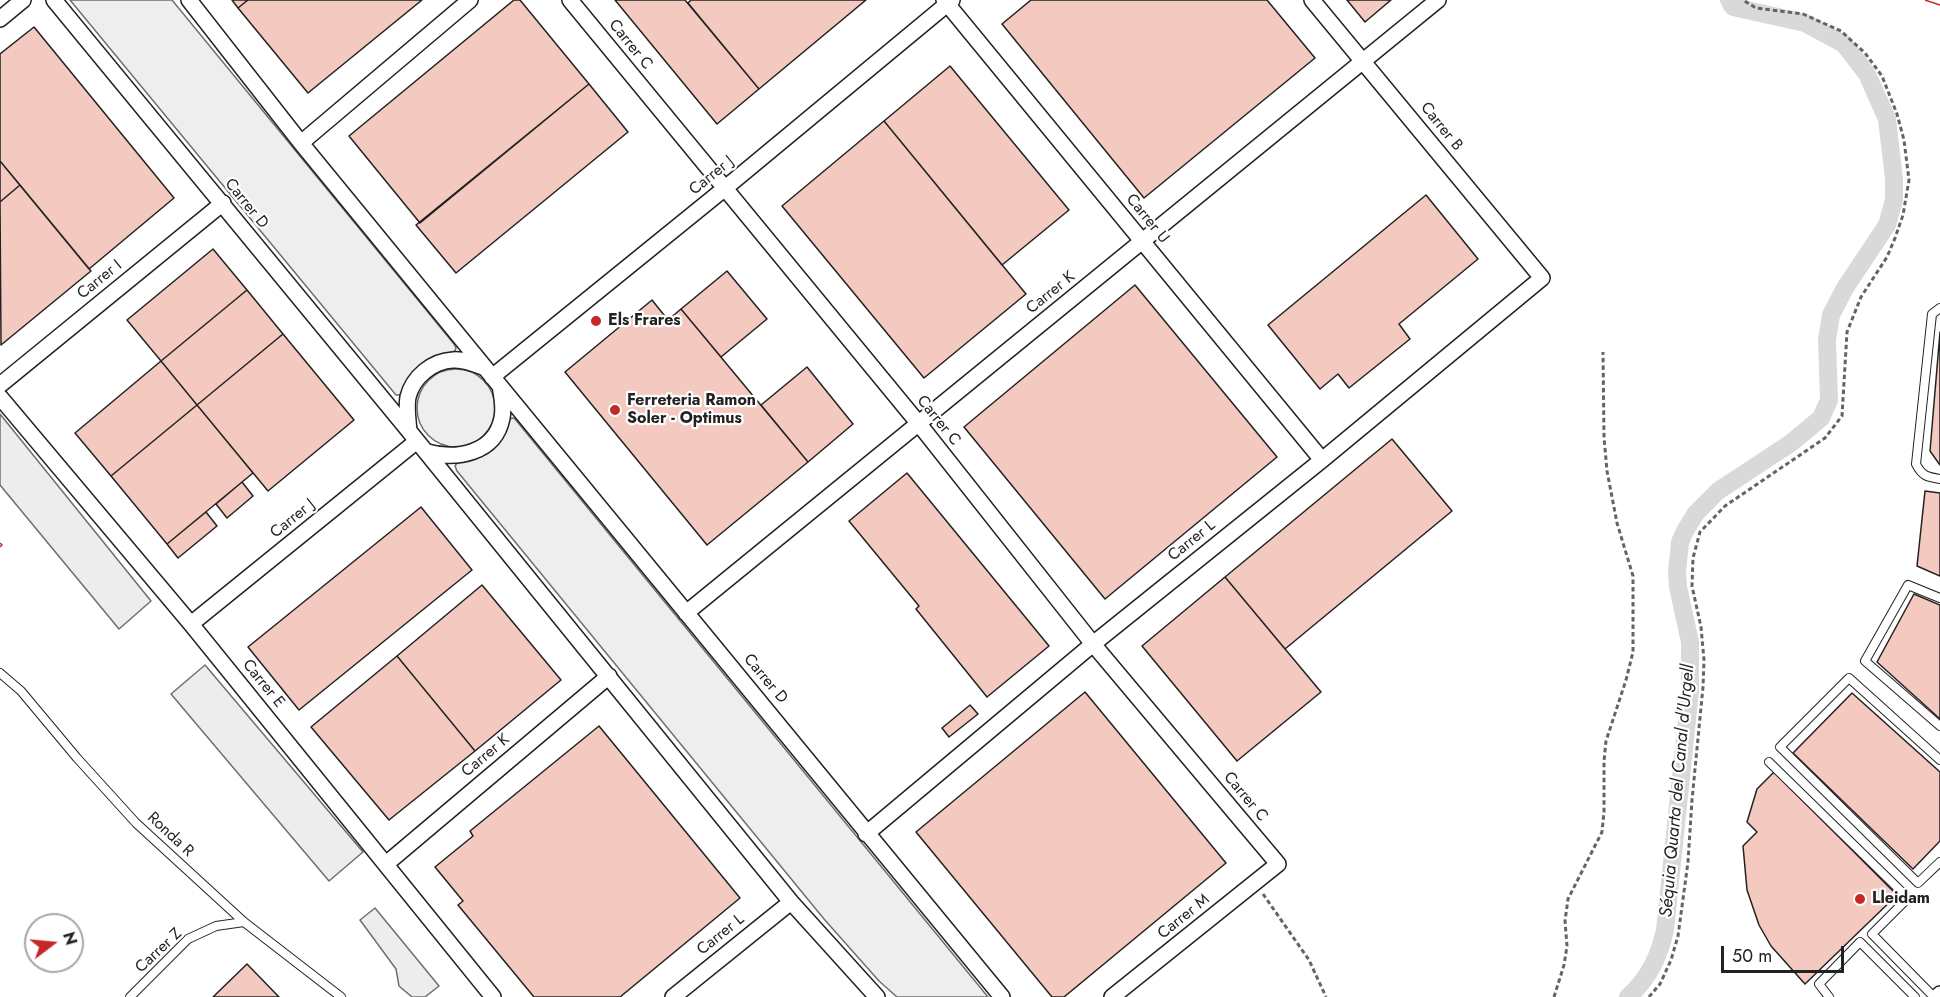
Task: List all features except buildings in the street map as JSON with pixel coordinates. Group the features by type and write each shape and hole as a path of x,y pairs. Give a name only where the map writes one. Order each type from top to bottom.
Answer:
{"street":[{"path":"0,19 23,0"},
{"name":"Carrer D","path":"54,0 418,441 791,902 877,997"},
{"name":"Carrer D","path":"189,0 301,143 1002,997"},
{"path":"301,143 470,0"},
{"name":"Carrer C","path":"570,0 919,424 1093,644 1278,864"},
{"name":"Carrer B","path":"1312,0 1542,278"},
{"name":"Carrer K","path":"686,613 1438,0"},
{"name":"Carrer J","path":"492,377 724,189 948,1"},
{"name":"Carrer U","path":"948,1 1142,242 1322,460"},
{"name":"Carrer I","path":"0,385 223,203"},
{"name":"Carrer L","path":"867,834 1093,644 1322,460 1542,278"},
{"path":"454,360 469,362 492,377 503,403 502,418 496,433 486,445 472,453 443,457 418,441 408,398 414,383 424,371 438,363 454,360"},
{"name":"Carrer E","path":"0,397 191,624 493,997"},
{"name":"Carrer J","path":"191,624 418,441"},
{"name":"Carrer K","path":"386,864 609,676"},
{"name":"Carrer M","path":"1112,997 1278,864"},
{"name":"Carrer L","path":"673,997 791,902"}],"lane":[{"path":"1940,308 1932,314 1916,464 1926,477 1940,478"},
{"path":"1940,598 1908,585 1865,661 1940,726"},
{"name":"Ronda R","path":"0,673 21,691 136,823 244,922 341,997"},
{"path":"1940,760 1849,678 1780,747 1918,884 1940,862"},
{"path":"1769,762 1908,898 1872,934 1937,996"},
{"name":"Carrer Z","path":"130,997 188,939 216,926 244,922"},
{"path":"1829,997 1819,984 1860,942 1915,997"}],"path":[{"path":"1649,997 1660,984 1671,960 1678,936 1688,862 1704,660 1701,627 1692,586 1694,558 1700,532 1725,506 1825,438 1842,416 1847,332 1861,297 1887,257 1895,238 1903,215 1909,180 1904,140 1897,114 1882,76 1865,53 1841,31 1803,14 1756,8 1743,0"},
{"path":"1554,997 1567,946 1564,921 1568,899 1602,832 1606,741 1633,652 1633,576 1617,523 1607,471 1604,437 1603,352"},
{"path":"1255,883 1310,960 1326,997"}],"shaded area":[{"path":"70,0 172,0 454,344 455,351 426,361 414,373 402,395 396,395"},
{"path":"456,369 471,372 483,381 492,393 495,408 492,423 483,435 471,444 456,447 441,444 429,435 420,423 417,408 420,393 429,381 441,372"},
{"path":"0,414 151,601 119,629 0,485"},
{"path":"513,418 988,997 897,997 879,981 824,919 457,471 455,466 457,463 477,458 490,449 500,437 509,419"},
{"path":"205,665 363,852 329,881 171,694"},
{"path":"375,908 439,986 425,997 412,997 399,986 396,969 360,920"}],"waterway":[{"name":"Séquia Quarta del Canal d'Urgell","path":"1628,997 1642,982 1652,966 1665,930 1690,691 1690,642 1678,587 1680,542 1696,513 1718,491 1791,443 1821,418 1829,400 1827,340 1831,315 1845,288 1887,225 1894,200 1894,179 1887,119 1867,74 1844,44 1805,23 1733,7 1729,0"}],"power":[{"path":"1925,0 1940,5"},
{"path":"0,543 2,545 0,547"}],"place":[{"name":"Els Frares","path":"596,321"},
{"name":"Ferreteria Ramon Soler - Optimus","path":"615,410"},
{"name":"Lleidam","path":"1860,899"}]}
